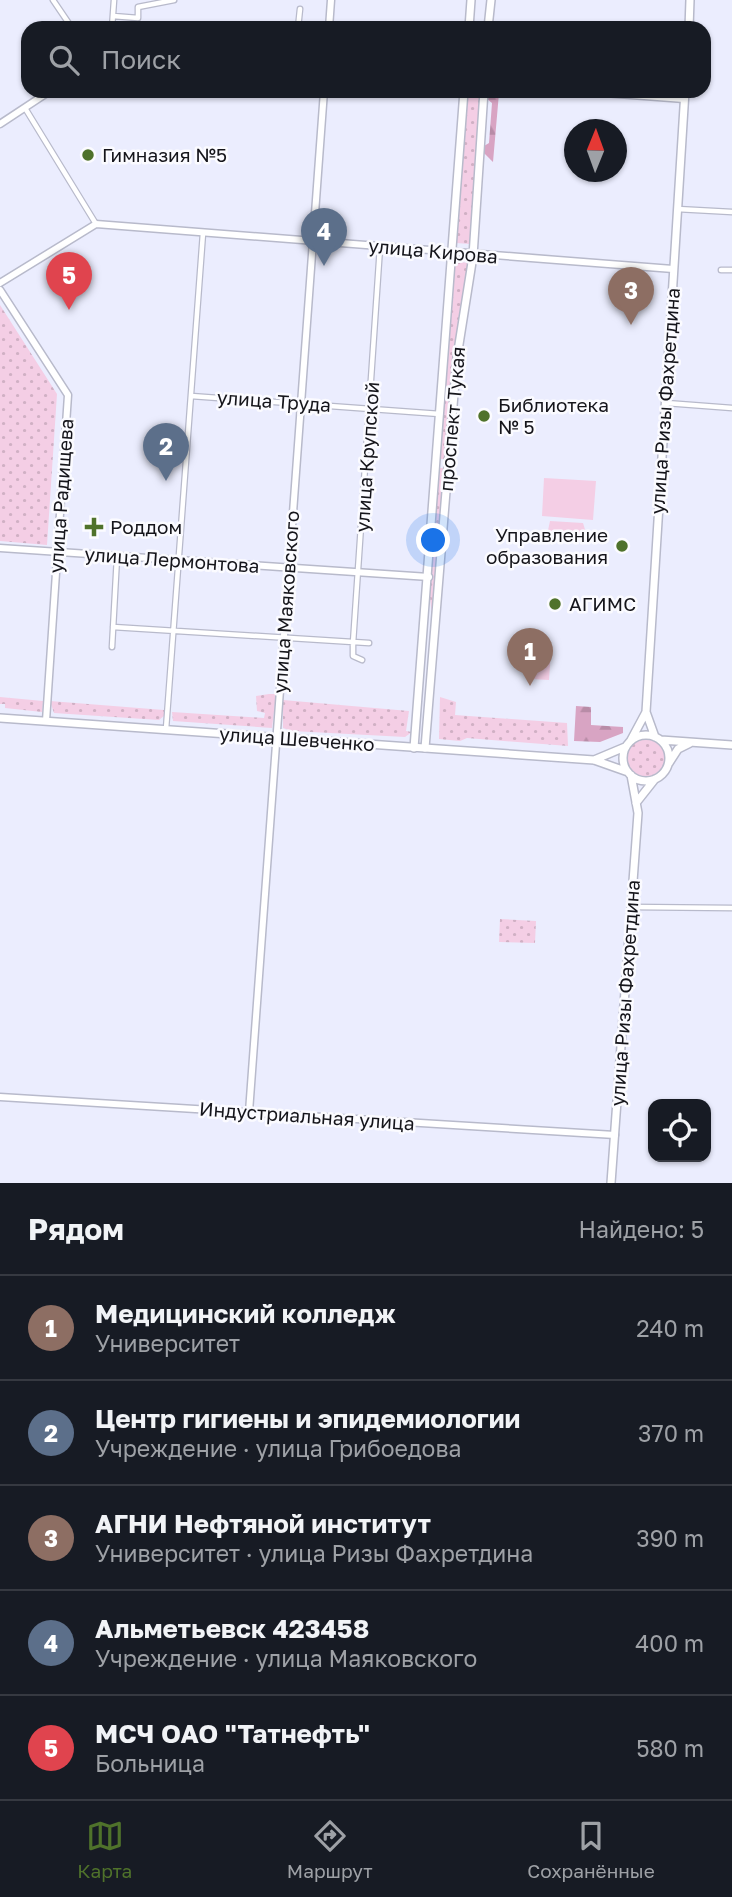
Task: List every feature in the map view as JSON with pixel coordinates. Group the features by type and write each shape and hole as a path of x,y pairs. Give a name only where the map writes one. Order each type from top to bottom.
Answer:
{"main road":[{"path":"470,21 471,0"},
{"path":"489,21 491,0"},
{"path":"689,21 690,0"},
{"name":"проспект Тукая","path":"414,748 463,98"},
{"name":"проспект Тукая","path":"425,748 457,357 473,256 484,98"},
{"name":"улица Ризы Фахретдина","path":"646,712 685,98"},
{"path":"646,712 657,738 667,748 668,763"},
{"path":"594,760 625,747 646,712"},
{"name":"улица Шевченко","path":"0,719 594,760"},
{"path":"631,740 643,735 691,743 732,745"},
{"path":"636,803 678,749 691,743"},
{"path":"625,747 623,760 629,774"},
{"path":"594,760 642,781 655,779"},
{"name":"улица Ризы Фахретдина","path":"611,1183 636,803 629,774"}],"street":[{"path":"53,0 67,21"},
{"path":"113,21 114,0"},
{"path":"113,16 138,18 138,8 174,0"},
{"path":"330,21 331,0"},
{"path":"299,21 300,9"},
{"path":"0,124 40,98"},
{"name":"улица Маяковского","path":"249,1112 324,98"},
{"path":"0,283 96,224 25,108"},
{"path":"677,209 732,212"},
{"name":"улица Кирова","path":"96,224 473,256 673,269"},
{"path":"166,729 203,233"},
{"name":"улица Крупской","path":"353,643 380,247"},
{"path":"721,270 732,270"},
{"name":"улица Радищева","path":"0,290 68,395 46,721"},
{"name":"улица Труда","path":"191,396 440,414"},
{"path":"665,402 732,408"},
{"path":"437,466 447,467"},
{"name":"улица Лермонтова","path":"0,548 429,577"},
{"path":"112,647 117,557"},
{"path":"113,627 369,643"},
{"path":"425,629 435,629"},
{"path":"353,643 353,656 362,660"},
{"path":"631,906 732,908"},
{"name":"Индустриальная улица","path":"0,1097 615,1135"}],"shaded area":[{"path":"467,98 480,98 470,244 456,243"},
{"path":"455,261 468,263 455,355 445,459 439,459"},
{"path":"0,305 57,394 47,545 0,541"},
{"path":"438,468 443,468 433,627 429,588"},
{"path":"544,478 596,481 593,520 542,516"},
{"path":"550,521 583,523 587,536 584,540 549,538 547,535"},
{"path":"535,649 551,650 549,680 532,679"},
{"path":"276,694 272,728 173,721 172,712 264,718 265,713 257,711 256,696"},
{"path":"0,697 43,701 42,712 5,708 5,704 0,704"},
{"path":"440,697 456,702 455,715 567,723 568,746 467,738 460,741 439,739"},
{"path":"283,700 409,711 406,731 412,732 405,737 292,731 283,728"},
{"path":"50,701 164,710 165,715 159,720 54,713"},
{"path":"646,737 660,743 666,757 660,771 646,777 632,771 626,757 632,743"},
{"path":"500,919 536,921 535,943 499,942"}],"green space":[{"path":"499,98 493,162 483,152 484,146 489,143 492,103 487,99"},
{"path":"576,706 591,707 591,725 623,727 623,733 600,742 574,741"}],"place":[{"name":"Гимназия №5","path":"88,155"},
{"name":"Альметьевск 423458","path":"324,266"},
{"name":"МСЧ ОАО \"Татнефть\"","path":"69,310"},
{"name":"АГНИ Нефтяной институт","path":"631,325"},
{"name":"Библиотека № 5","path":"484,416"},
{"name":"Центр гигиены и эпидемиологии","path":"166,481"},
{"name":"Роддом","path":"94,527"},
{"name":"Управление образования","path":"622,546"},
{"name":"АГИМС","path":"555,604"},
{"name":"Медицинский колледж","path":"530,686"}]}
